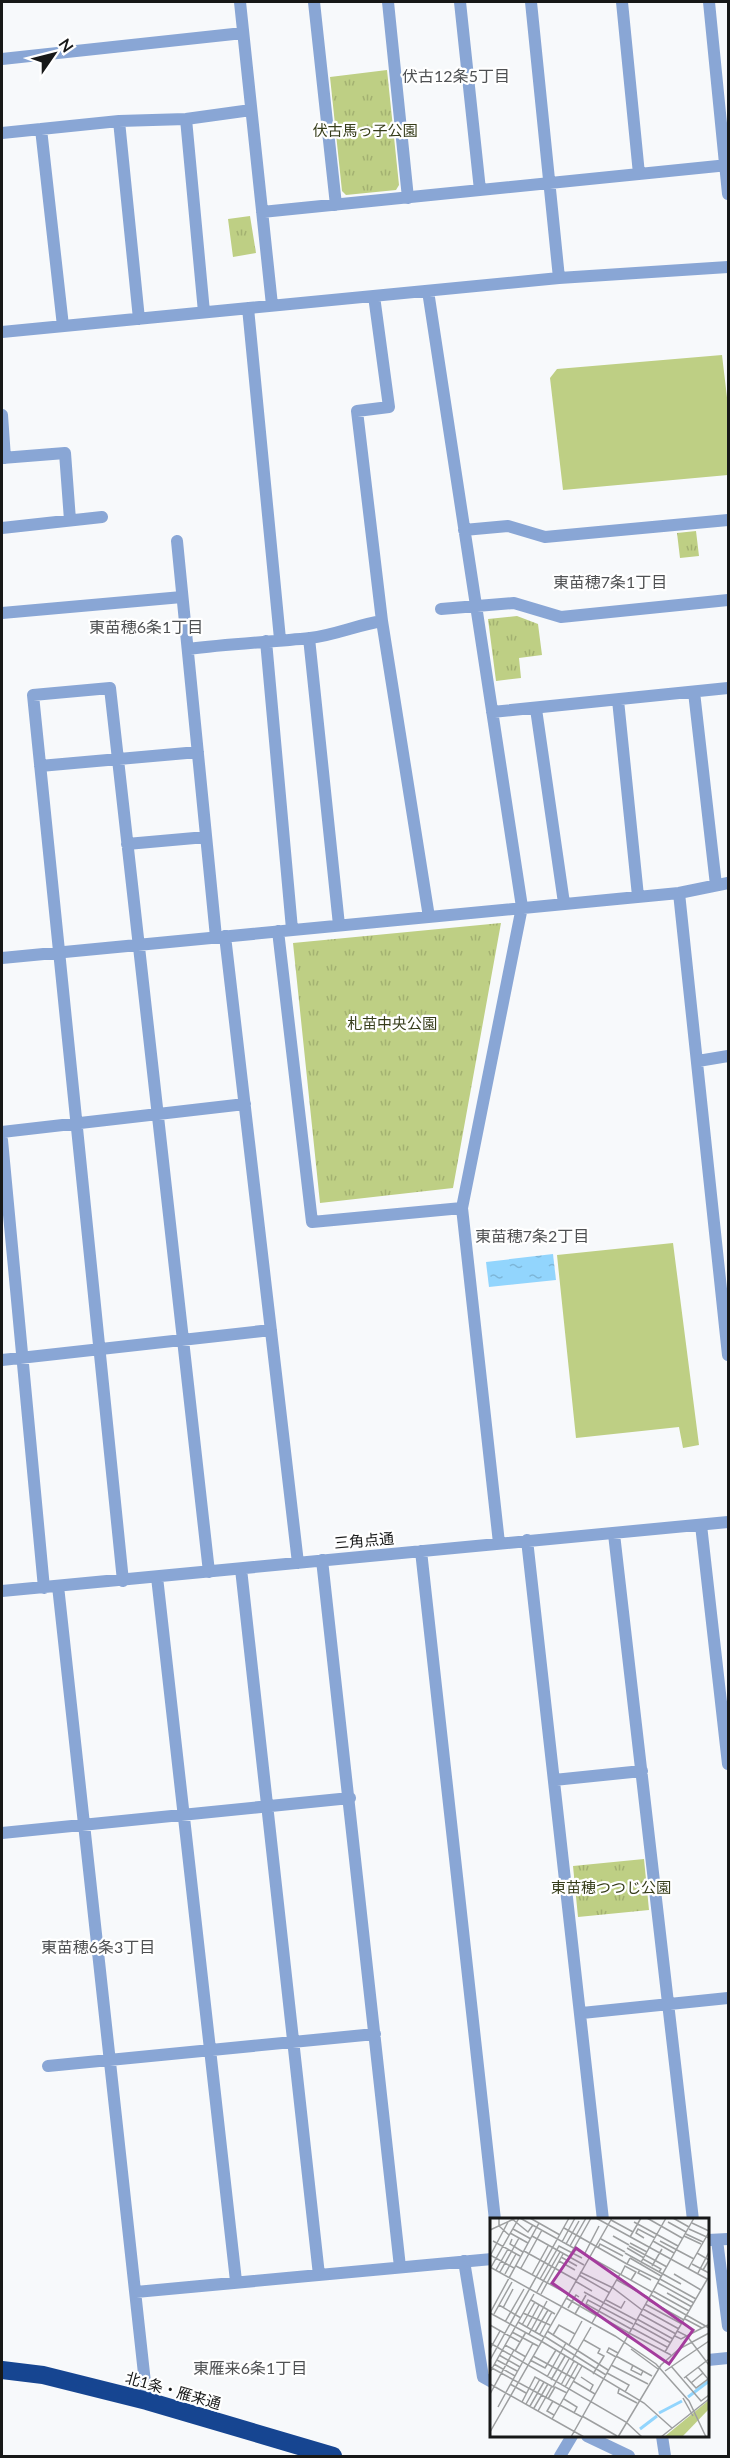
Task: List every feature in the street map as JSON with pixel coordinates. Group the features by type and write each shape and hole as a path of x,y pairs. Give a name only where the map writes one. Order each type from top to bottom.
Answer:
{"highway":[{"name":"北1条・雁来通","path":"2,2370 43,2375 147,2401 333,2457"}],"street":[{"path":"240,2 272,305"},
{"path":"314,2 336,205"},
{"path":"388,2 408,198"},
{"path":"460,2 480,190"},
{"path":"531,2 559,278"},
{"path":"622,2 639,174"},
{"path":"709,2 729,194"},
{"path":"2,59 243,33"},
{"path":"714,56 729,54"},
{"path":"2,133 119,121 186,119 251,110"},
{"path":"186,119 204,312"},
{"path":"119,121 139,319"},
{"path":"41,129 63,326"},
{"path":"262,212 727,166"},
{"path":"2,332 559,278 729,267"},
{"path":"428,291 522,906 462,1208 499,1543"},
{"path":"374,296 389,407 357,411 382,621 429,917"},
{"path":"248,308 280,639"},
{"path":"2,415 3,458 65,453 70,520"},
{"path":"2,528 102,517"},
{"path":"464,530 508,526 545,537 729,520"},
{"path":"177,541 206,837 245,1104 298,1563"},
{"path":"2,613 182,597"},
{"path":"441,609 514,603 561,617 729,600"},
{"path":"188,649 309,638 339,633 349,627 382,621"},
{"path":"309,638 339,925"},
{"path":"266,641 292,929"},
{"path":"123,1581 57,954 33,695 111,688 209,1572"},
{"path":"492,712 729,688"},
{"path":"694,692 716,885"},
{"path":"618,700 638,896"},
{"path":"536,709 564,903"},
{"path":"39,766 198,752"},
{"path":"127,844 206,837"},
{"path":"2,958 522,906 679,893 729,883"},
{"path":"679,893 729,1355"},
{"path":"278,931 312,1222 462,1208"},
{"path":"698,1061 729,1056"},
{"path":"2,1132 245,1104"},
{"path":"2,1140 44,1588"},
{"path":"2,1360 271,1330"},
{"name":"三角点通","path":"2,1591 729,1522"},
{"path":"701,1525 728,1762"},
{"path":"614,1534 693,2218"},
{"path":"527,1540 582,2013 603,2218"},
{"path":"421,1551 495,2218"},
{"path":"322,1560 400,2266"},
{"path":"241,1569 318,2275"},
{"path":"157,1577 236,2281"},
{"path":"58,1586 147,2401"},
{"path":"554,1780 642,1771"},
{"path":"2,1833 350,1798"},
{"path":"582,2013 729,1998"},
{"path":"48,2066 210,2048 375,2034"},
{"path":"718,2240 729,2326"},
{"path":"136,2292 490,2259"},
{"path":"464,2261 483,2377 490,2381"},
{"path":"709,2360 729,2358"},
{"path":"560,2457 571,2437"},
{"path":"589,2437 629,2457"},
{"path":"662,2437 665,2457"}],"green space":[{"name":"伏古馬っ子公園","path":"387,70 399,185 396,190 346,195 342,191 330,77"},
{"path":"250,216 256,253 233,257 228,219"},
{"path":"722,355 728,406 728,475 563,490 550,378 557,369"},
{"path":"696,531 699,556 680,558 677,533"},
{"path":"517,616 538,624 542,655 519,658 521,678 496,681 488,619"},
{"name":"札苗中央公園","path":"501,923 453,1188 320,1203 293,943"},
{"path":"673,1243 699,1445 683,1448 679,1427 576,1438 557,1255"},
{"name":"東苗穂つつじ公園","path":"644,1859 649,1910 578,1917 573,1866"}],"water":[{"path":"553,1254 556,1280 489,1287 486,1262"}],"district":[{"name":"伏古12条5丁目","path":"456,76"},
{"name":"東苗穂7条1丁目","path":"610,582"},
{"name":"東苗穂6条1丁目","path":"146,627"},
{"name":"東苗穂7条2丁目","path":"532,1236"},
{"name":"東苗穂6条3丁目","path":"98,1947"},
{"name":"東雁来6条1丁目","path":"250,2368"}]}
